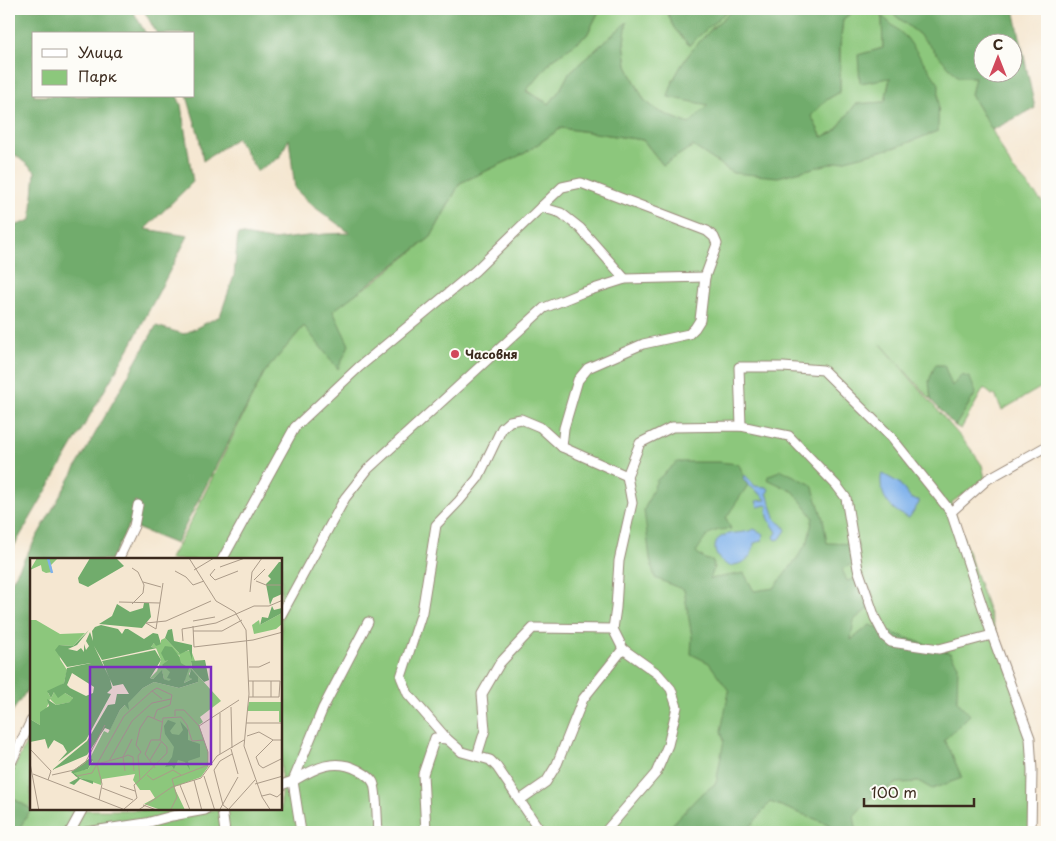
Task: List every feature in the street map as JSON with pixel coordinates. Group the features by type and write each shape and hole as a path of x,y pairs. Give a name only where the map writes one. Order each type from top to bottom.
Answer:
{"street":[{"path":"223,558 295,427 359,367 475,271 562,187 581,182 707,231 714,237 717,244 705,278 700,320 696,328 689,334 643,344 588,368 578,380 564,428 562,447"},
{"path":"541,207 560,213 580,228 625,279"},
{"path":"282,613 345,498 368,469 544,308 581,293 625,279 705,278"},
{"path":"741,426 739,367 783,367 823,370 891,437 952,512 992,635 1030,738 1032,770 1031,832"},
{"path":"541,832 497,767 490,760 462,752 448,739 408,694 401,677 422,612 436,525 459,502 478,478 502,428 510,421 521,419 540,427 562,447 627,476"},
{"path":"605,832 656,773 668,746 677,707 671,689 658,674 623,649 612,629 616,608 619,560 632,503 627,476 640,443 672,426 741,426 789,436 846,498 858,570 876,618 885,637 891,642 939,649 992,635"},
{"path":"952,512 988,479 1047,446"},
{"path":"119,558 134,526 138,504"},
{"path":"301,832 292,781 323,708 368,622"},
{"path":"477,756 485,730 482,694 500,663 533,628 612,629"},
{"path":"520,800 546,782 557,764 583,699 623,649"},
{"path":"9,767 30,723"},
{"path":"426,832 423,774 435,738 448,739"},
{"path":"282,785 315,768 333,763 352,767 366,775 374,783 378,832"},
{"path":"70,832 81,811"},
{"path":"86,832 147,827 173,813 194,811"},
{"path":"222,811 225,832"}],"green space":[{"path":"9,9 132,9 145,32 32,32 32,98 178,98 181,105 193,182 145,229 188,236 132,343 9,555 9,228 31,220 35,171 9,150"},
{"path":"143,9 600,9 587,35 552,60 526,91 549,104 560,90 569,73 627,22 624,42 627,66 644,100 658,111 689,124 708,105 668,97 672,84 685,59 694,48 734,9 857,9 843,19 840,46 840,92 826,100 811,116 822,137 834,132 856,104 885,102 890,78 860,83 858,55 883,48 882,16 907,38 939,84 938,131 897,147 778,177 733,173 693,146 663,165 643,140 561,128 525,153 460,183 431,237 333,311 349,345 338,369 304,326 264,373 176,544 129,525 112,558 30,558 30,686 9,716 9,586 156,326 184,334 220,316 234,276 238,234 272,240 350,233 313,206 295,189 289,139 279,158 257,171 237,138 203,161 199,136 188,98 195,98 195,32 156,32"},
{"path":"600,9 654,9 656,12 666,9 674,28 689,45 729,9 734,9 713,27 686,58 672,82 709,105 689,124 658,111 644,100 627,66 624,42 626,23 569,73 560,90 549,104 526,90 552,60 587,35"},
{"path":"666,9 729,9 689,45 674,28"},
{"path":"857,9 891,9 892,13 920,35 958,76 974,77 971,95 1012,168 1047,207 1047,384 1002,410 995,395 992,395 984,388 961,429 955,426 976,393 951,386 930,392 931,400 881,344 970,448 982,465 985,478 951,503 995,629 1029,735 1030,832 17,832 30,811 282,811 282,558 170,558 187,529 264,373 304,326 374,282 431,237 460,183 525,153 561,128 643,140 663,165 693,146 733,173 938,131 882,16 883,48 859,55 890,78 885,102 856,104 834,132 822,137 811,116 826,100 840,92 840,46 843,19"},
{"path":"891,9 1014,9 1019,32 974,32 974,77 958,77 920,35 892,13"},
{"path":"1024,56 1035,108 992,130 971,95 974,82 1024,82"},
{"path":"935,365 944,365 952,386 962,375 970,378 976,393 955,426 931,400 929,381"},
{"path":"677,462 719,462 738,464 740,467 748,485 726,518 731,529 718,530 709,534 696,552 705,559 713,561 714,569 710,579 744,573 754,591 774,588 808,541 813,517 794,492 767,479 769,475 782,470 812,485 823,519 827,543 858,544 858,561 842,569 847,581 860,577 872,591 874,604 854,620 851,640 870,625 950,653 958,665 957,701 970,715 944,740 962,778 932,789 920,782 897,783 870,798 854,816 857,832 833,832 831,825 770,802 746,832 665,832 698,797 716,783 724,740 721,731 729,691 709,663 691,654 692,637 684,590 655,578 650,559 644,510 657,480"},
{"path":"30,735 30,808 9,796 9,778"},
{"path":"9,796 30,808 30,811 17,832 9,832"}],"water":[{"path":"883,474 899,483 911,499 919,500 909,518 896,511 884,497 881,484"},
{"path":"745,475 755,486 769,489 767,493 776,520 786,530 780,539 776,540 774,537 777,532 768,517 768,507 766,505 758,507 756,501 766,500 745,481 743,478"},
{"path":"754,529 764,534 761,541 754,543 752,553 747,560 729,566 719,559 715,548 720,538 725,535"}],"place":[{"name":"Часовня","path":"455,354"}]}
